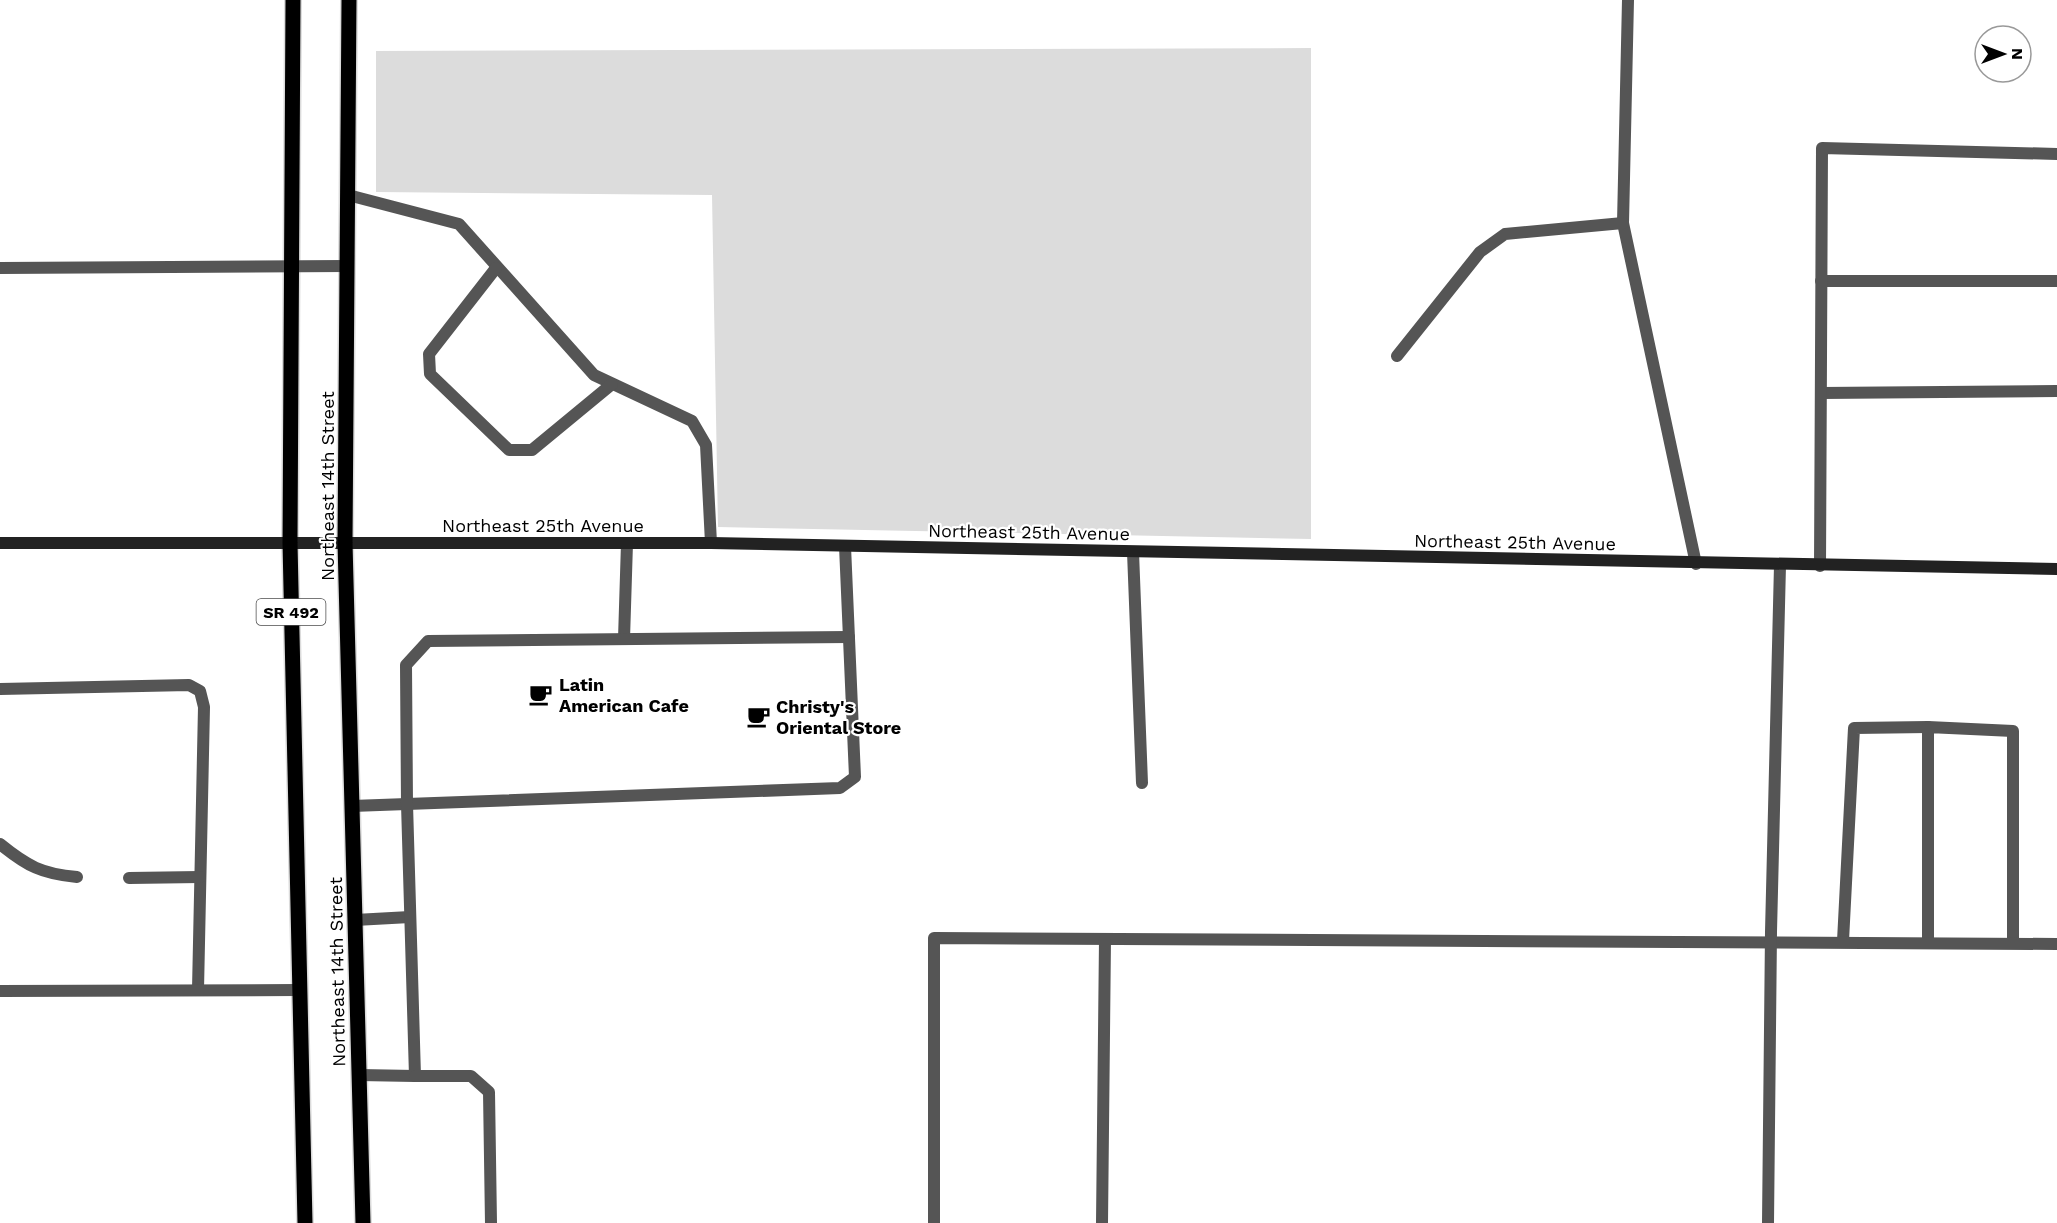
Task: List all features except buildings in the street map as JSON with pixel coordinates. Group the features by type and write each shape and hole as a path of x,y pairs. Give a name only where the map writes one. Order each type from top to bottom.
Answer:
{"main road":[{"name":"Northeast 14th Street","path":"293,0 290,543 298,990 305,1223"},
{"name":"Northeast 14th Street","path":"349,0 345,543 363,1223"}],"street":[{"name":"Northeast 25th Avenue","path":"0,543 711,543 1696,564 2057,569"}],"lane":[{"path":"1628,0 1623,223 1696,564"},
{"path":"1820,566 1822,148 2057,154"},
{"path":"348,195 459,224 594,375 692,421 706,445 711,543"},
{"path":"1397,356 1480,252 1505,234 1623,223"},
{"path":"0,268 347,266"},
{"path":"496,268 429,354 430,374 509,450 531,450 612,384"},
{"path":"1821,281 2057,281"},
{"path":"1821,393 2057,391"},
{"path":"624,639 627,543"},
{"path":"352,806 840,788 855,777 845,546"},
{"path":"1133,552 1142,783"},
{"path":"1768,1223 1771,940 1780,565"},
{"path":"415,1076 407,804 406,665 428,641 849,637"},
{"path":"0,688 189,685 200,691 204,706 198,990"},
{"path":"1843,941 1854,728 1928,727 2013,731 2013,943"},
{"path":"1928,727 1928,942"},
{"path":"0,844 32,867 50,874 77,877"},
{"path":"129,878 200,877"},
{"path":"355,920 410,917"},
{"path":"934,1223 934,938 1771,940 2057,944"},
{"path":"1102,1223 1105,939"},
{"path":"0,991 298,990"},
{"path":"359,1075 471,1076 489,1092 490,1223"}],"shaded area":[{"path":"1311,48 1311,539 718,527 712,195 376,192 376,51"}],"place":[{"name":"Latin American Cafe","path":"541,694"},
{"name":"Christy's Oriental Store","path":"758,716"}]}
